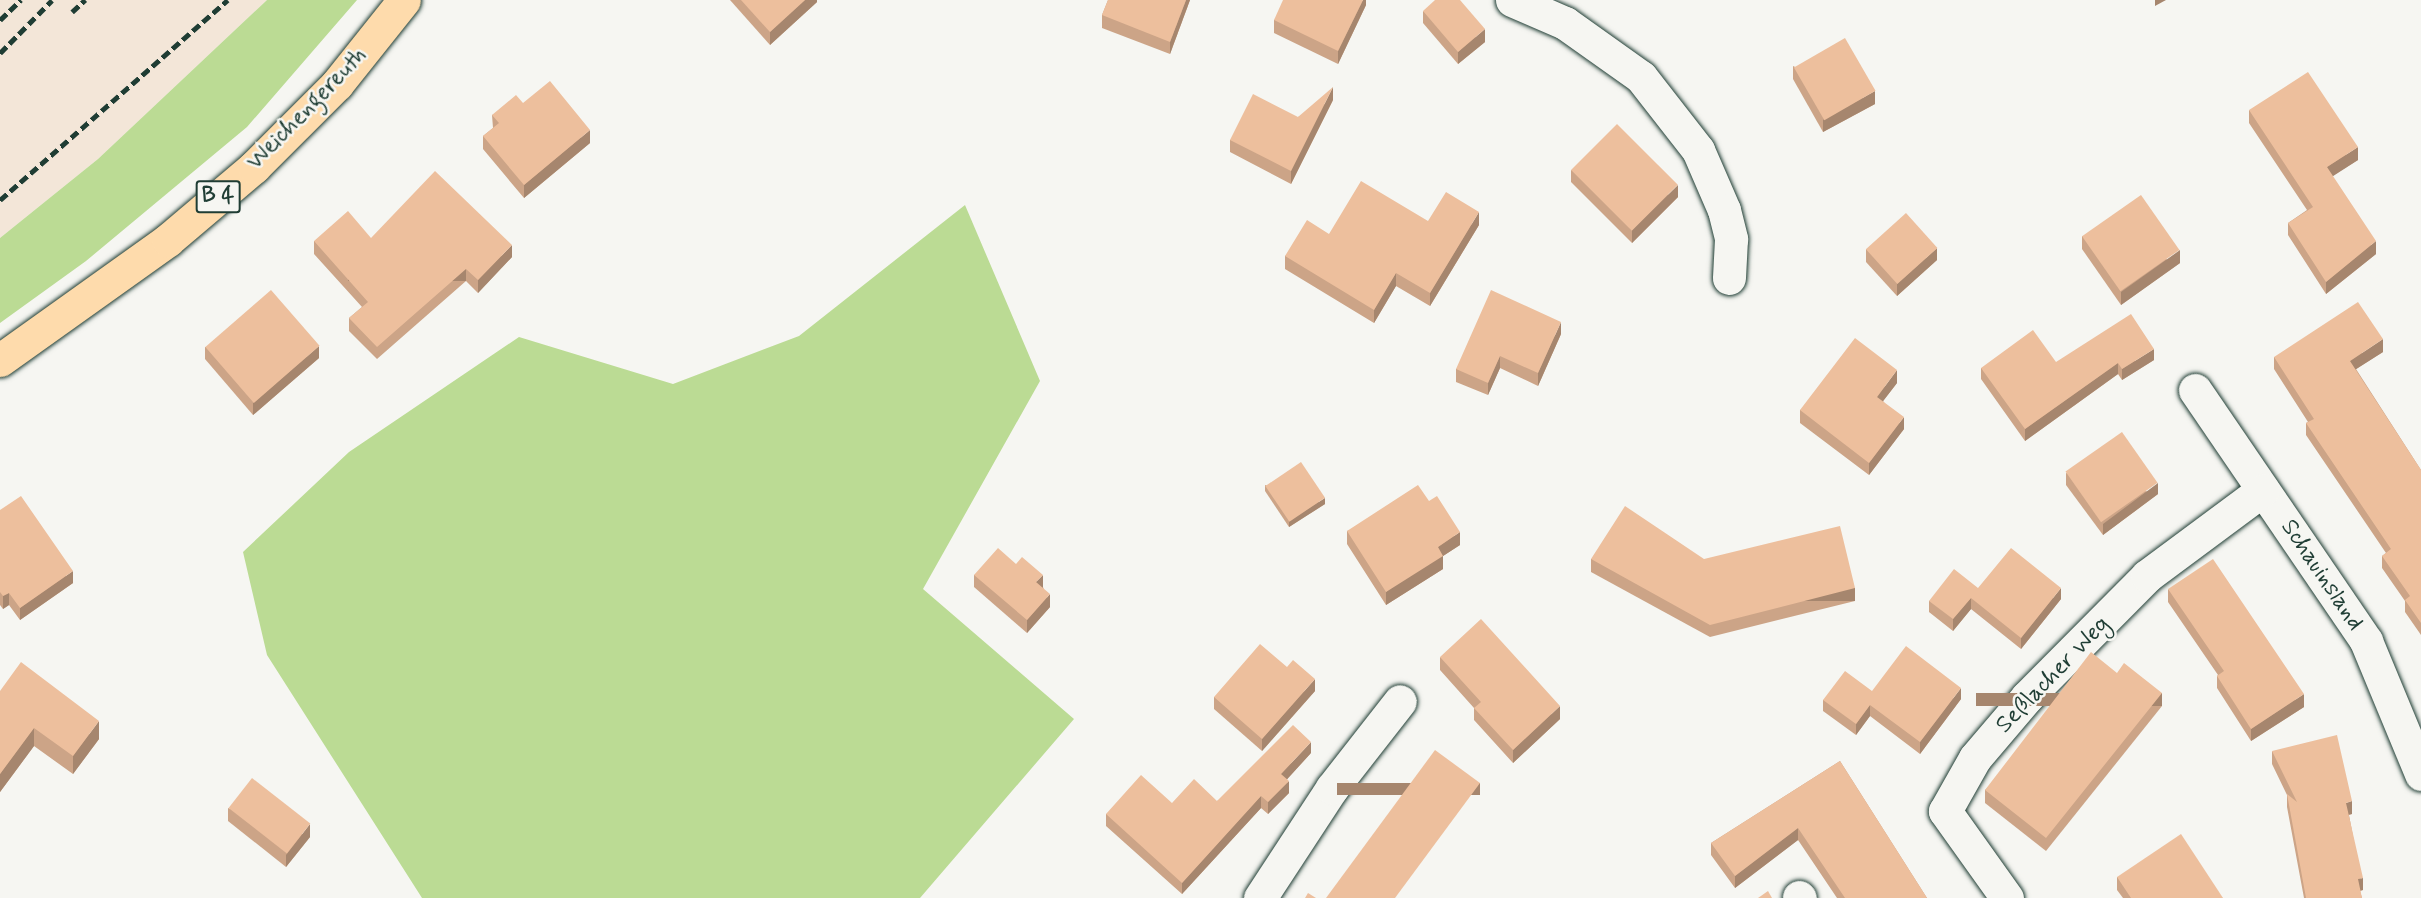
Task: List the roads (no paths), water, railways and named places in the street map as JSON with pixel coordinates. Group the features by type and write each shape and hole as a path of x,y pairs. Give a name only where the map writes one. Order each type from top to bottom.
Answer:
{"main road":[{"name":"Weichengereuth","path":"0,360 168,240 254,167 337,84 404,0"}],"street":[{"path":"1512,0 1565,23 1648,86 1698,150 1724,210 1731,239 1729,278"},
{"name":"Schauinsland","path":"2195,390 2367,641 2421,774"},
{"name":"Seßlacher Weg","path":"2007,898 1945,811 1976,758 2026,697 2147,576 2263,490"},
{"path":"1260,898 1332,788 1400,700"}],"railway":[{"path":"0,20 21,0"},
{"path":"0,53 52,0"},
{"path":"72,12 85,0"},
{"path":"0,200 228,0"}]}
